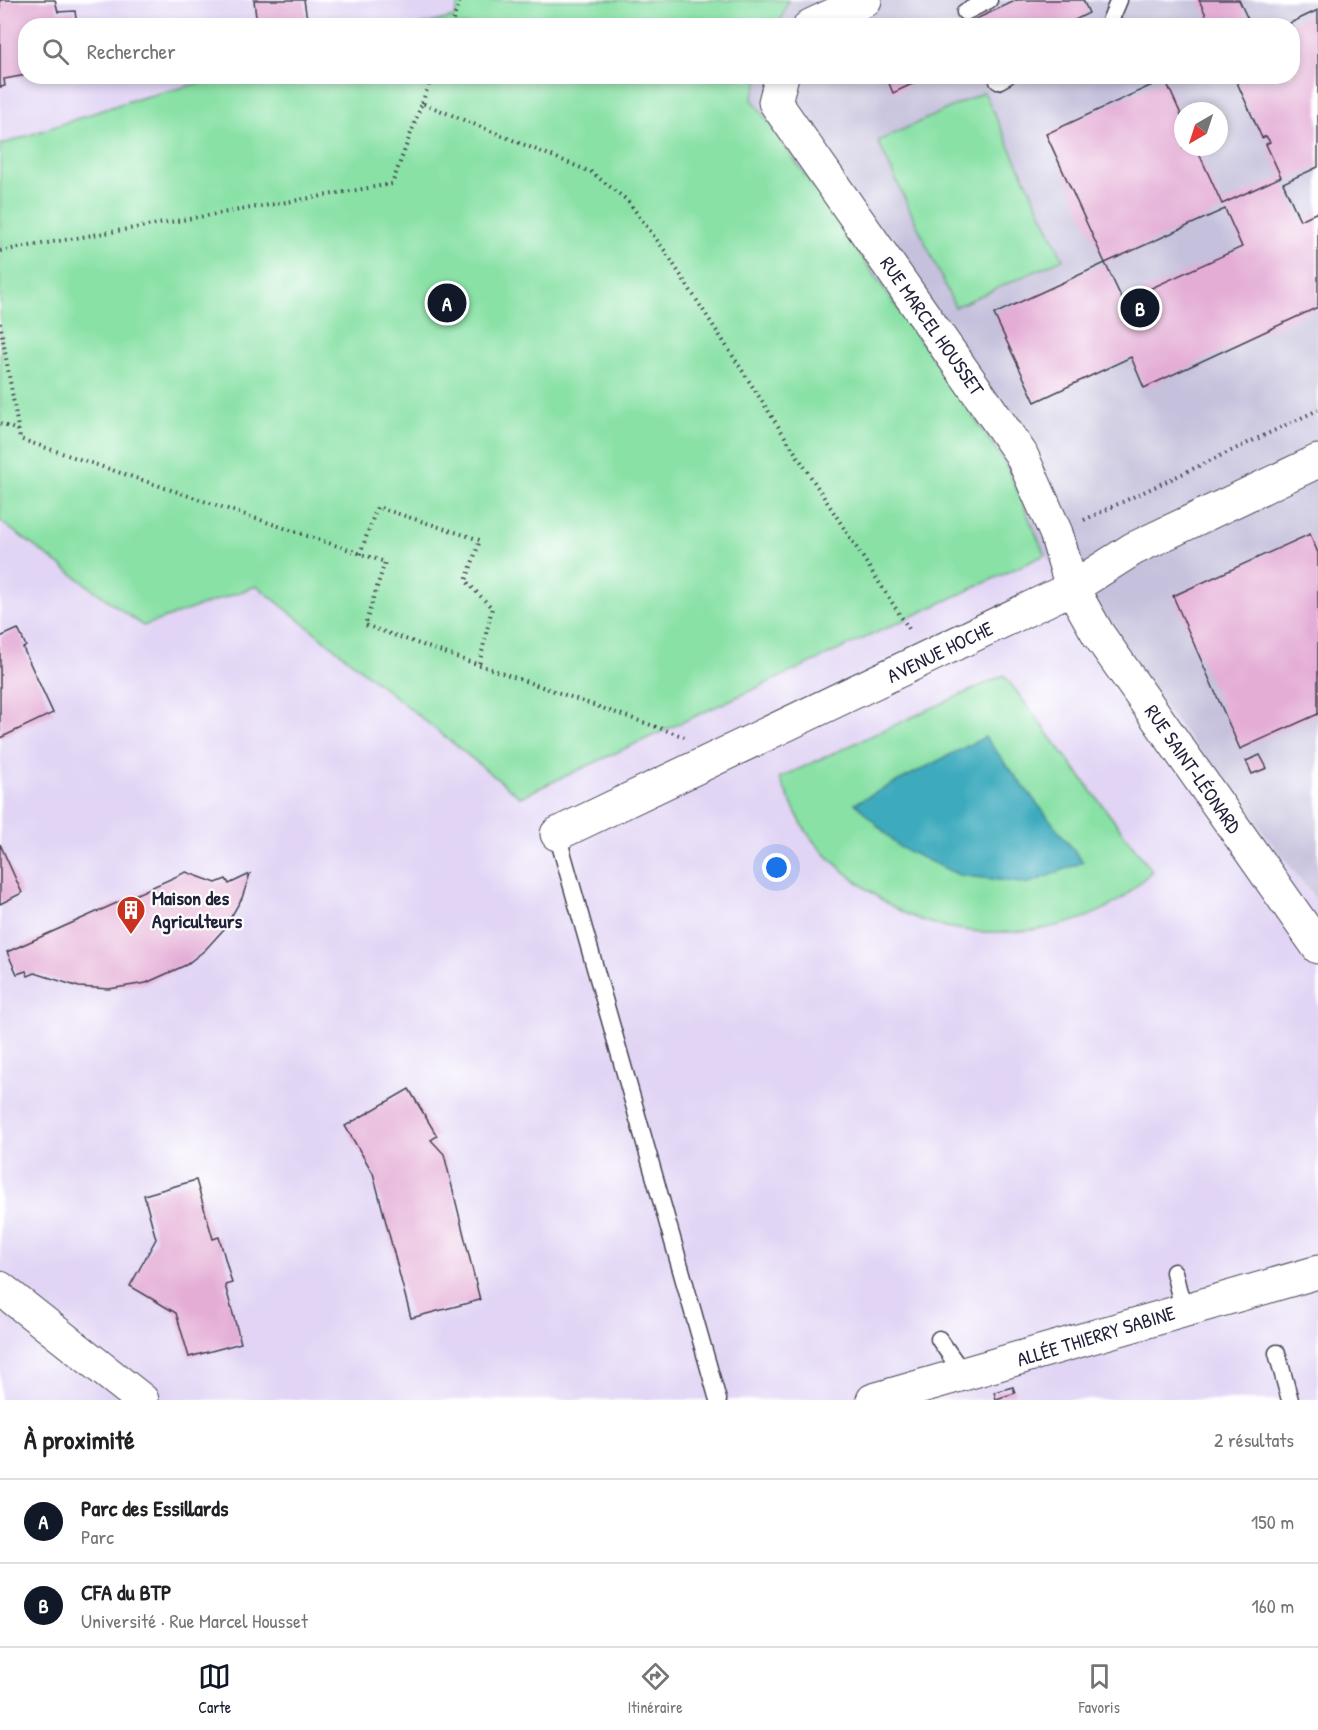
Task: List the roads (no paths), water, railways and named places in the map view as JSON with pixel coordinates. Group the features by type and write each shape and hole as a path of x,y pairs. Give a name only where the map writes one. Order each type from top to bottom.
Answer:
{"street":[{"path":"827,18 865,0"},
{"name":"RUE MARCEL HOUSSET","path":"780,84 775,102 1021,454 1056,533 1072,588"},
{"name":"AVENUE HOCHE","path":"557,834 1072,588 1134,549 1318,461"},
{"name":"RUE SAINT-LÉONARD","path":"1072,588 1098,634 1318,947"},
{"name":"ALLÉE THIERRY SABINE","path":"873,1400 1318,1272"},
{"path":"0,1288 142,1400"}],"lane":[{"path":"965,12 989,0"},
{"path":"1111,18 1119,0"},
{"path":"557,834 718,1400"},
{"path":"1174,1272 1183,1310"},
{"path":"939,1339 964,1375"},
{"path":"1277,1353 1290,1400"}],"water":[{"path":"985,737 1083,862 1028,884 959,875 899,847 855,803"}],"place":[{"name":"Parc des Essillards","path":"447,303"},
{"name":"CFA du BTP","path":"1140,308"},
{"name":"Maison des Agriculteurs","path":"131,936"}]}
